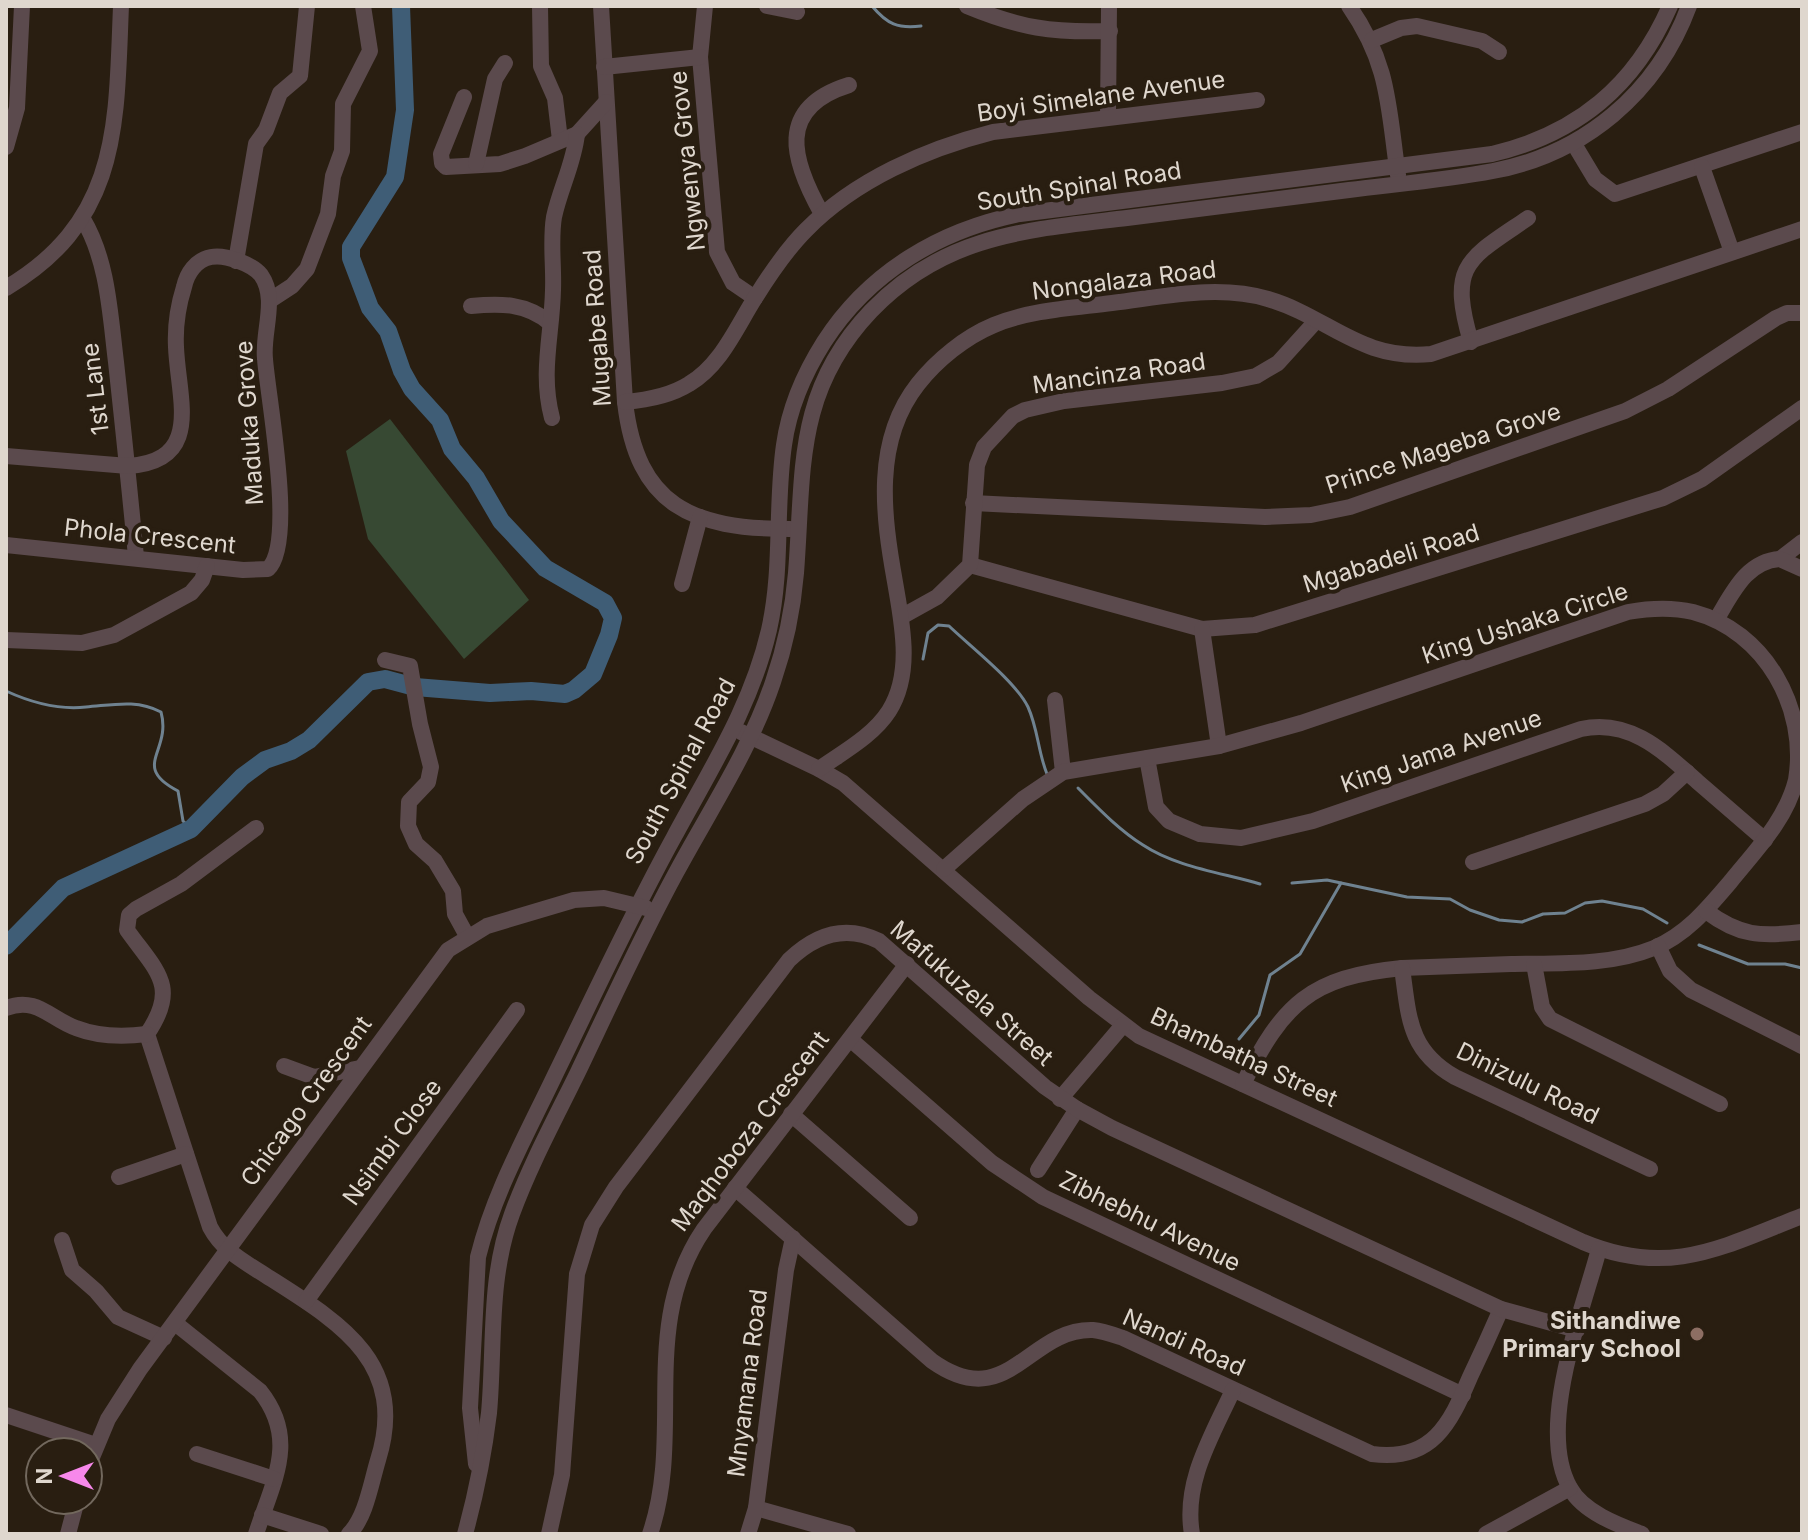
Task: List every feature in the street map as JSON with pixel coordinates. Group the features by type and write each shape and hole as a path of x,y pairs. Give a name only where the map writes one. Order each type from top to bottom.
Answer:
{"street":[{"path":"6,147 22,6"},
{"path":"6,288 37,266 83,219 98,189 115,127 121,6"},
{"path":"236,261 256,144 266,130 280,93 300,76 307,6"},
{"path":"6,456 128,466 145,465 170,452 179,439 182,418 176,332 185,281 199,262 211,257 236,261 251,266 261,275 269,301 292,286 307,269 328,214 333,176 342,151 343,104 370,51 363,6"},
{"path":"540,6 540,60 555,98 560,140"},
{"name":"Mugabe Road","path":"601,6 625,402 633,447 646,475 668,501 700,517 729,525 798,529"},
{"name":"Ngwenya Grove","path":"705,6 700,57 717,252 733,283 755,298"},
{"path":"767,6 797,12"},
{"path":"967,6 998,19 1044,30 1110,31"},
{"path":"1108,117 1109,6"},
{"path":"1349,6 1372,40 1386,88 1398,175"},
{"name":"South Spinal Road","path":"479,1482 470,1408 476,1283 483,1235 504,1180 638,905 742,733 763,707 780,660 791,608 805,437 820,388 850,337 870,312 896,288 932,263 978,242 1028,231 1398,175 1514,149 1563,129 1593,110 1629,73 1650,44 1670,6"},
{"name":"South Spinal Road","path":"465,1534 479,1482 489,1412 495,1288 504,1237 528,1176 742,733 769,629 779,566 781,471 789,418 822,345 853,303 894,266 920,250 983,221 1020,214 1398,175 1491,172 1511,167 1574,144 1641,89 1665,55 1689,6"},
{"path":"1372,40 1401,28 1417,26 1482,41 1499,52"},
{"path":"604,67 700,57"},
{"path":"476,164 495,79 505,63"},
{"path":"822,214 803,180 799,166 799,127 807,108 815,100 849,85"},
{"path":"464,97 441,161 446,167 506,163 577,134 606,102"},
{"name":"Boyi Simelane Avenue","path":"625,402 660,397 698,378 719,356 793,243 822,214 888,173 958,142 1020,128 1257,100"},
{"path":"1574,144 1595,179 1615,194 1802,132"},
{"path":"552,418 547,388 547,341 553,292 553,221 574,156 577,134"},
{"path":"1702,167 1732,252"},
{"path":"1471,342 1460,298 1465,269 1480,251 1528,218"},
{"name":"1st Lane","path":"83,219 99,253 128,466 136,557"},
{"name":"Nongalaza Road","path":"819,769 881,722 895,700 904,655 887,534 884,488 886,461 895,426 917,385 955,348 991,326 1023,316 1228,292 1268,299 1366,346 1394,354 1431,354 1802,229"},
{"name":"Maduka Grove","path":"269,301 264,358 277,448 279,551"},
{"path":"471,306 508,305 534,311 550,323"},
{"name":"Prince Mageba Grove","path":"973,503 1265,517 1331,512 1625,411 1668,389 1776,318 1787,313 1802,313"},
{"name":"Mancinza Road","path":"970,565 977,465 984,447 1013,416 1064,401 1222,383 1256,376 1278,363 1316,321"},
{"name":"Mgabadeli Road","path":"970,565 1202,629 1255,625 1663,498 1702,479 1802,408"},
{"path":"682,584 700,517"},
{"path":"1716,620 1749,571 1762,562 1780,559 1802,542"},
{"name":"Phola Crescent","path":"6,545 243,570 268,569 275,563 279,551"},
{"path":"1780,559 1802,569"},
{"path":"901,617 937,597 970,565"},
{"path":"6,640 82,643 114,635 191,593 202,580 207,566"},
{"name":"King Ushaka Circle","path":"944,869 1038,786 1063,772 1219,746 1301,723 1628,612 1663,608 1694,612 1716,620 1765,656 1791,699 1798,728 1799,779 1784,812 1765,840 1706,911 1677,935 1658,946 1615,959 1402,968 1340,979 1296,1004 1275,1026 1243,1084"},
{"path":"1202,629 1219,746"},
{"path":"385,660 411,668 420,724 431,760 431,773 424,787 409,802 408,826 416,844 435,861 453,891 455,914 467,936"},
{"path":"1055,700 1063,772"},
{"name":"King Jama Avenue","path":"1147,758 1152,796 1161,814 1179,826 1200,834 1228,838 1254,836 1313,821 1589,727 1609,727 1636,734 1657,747 1765,840"},
{"name":"Bhambatha Street","path":"742,733 819,769 853,791 1139,1036 1599,1249 1644,1259 1681,1258 1703,1254 1802,1216"},
{"path":"1473,862 1645,804 1663,794 1687,772"},
{"path":"256,828 181,884 129,915 127,930 145,954 164,989 160,1012 147,1034 210,1227 227,1251 348,1332 364,1349 378,1378 386,1409 386,1430 359,1521 349,1534"},
{"name":"Chicago Crescent","path":"100,1436 108,1419 164,1338 448,950 467,936 508,918 585,898 604,898 655,912"},
{"path":"1706,911 1739,931 1765,935 1802,932"},
{"name":"Mafukuzela Street","path":"549,1534 562,1475 577,1274 586,1239 602,1207 780,970 798,951 831,934 856,933 879,941 1060,1099 1112,1128 1501,1309 1577,1330"},
{"path":"1658,946 1670,971 1691,990 1802,1046"},
{"name":"Maqhoboza Crescent","path":"650,1534 661,1484 667,1338 673,1292 691,1248 907,964"},
{"path":"1534,964 1542,1007 1550,1019 1720,1104"},
{"name":"Dinizulu Road","path":"1402,968 1411,1026 1421,1048 1434,1063 1455,1077 1650,1169"},
{"path":"6,1008 18,1004 35,1005 77,1029 94,1033 147,1034"},
{"name":"Nsimbi Close","path":"306,1301 517,1010"},
{"path":"1060,1099 1123,1025"},
{"name":"Zibhebhu Avenue","path":"850,1039 992,1163 1043,1197 1463,1395"},
{"path":"284,1066 314,1077 360,1068"},
{"path":"1038,1170 1077,1109"},
{"path":"791,1114 910,1218"},
{"path":"119,1177 186,1154"},
{"name":"Nandi Road","path":"735,1188 932,1361 966,1379 988,1378 1012,1368 1064,1336 1093,1330 1123,1338 1364,1452 1380,1455 1406,1453 1429,1443 1449,1423 1501,1309"},
{"name":"Mnyamana Road","path":"748,1534 756,1508 786,1270 793,1238"},
{"path":"62,1240 72,1270 96,1291 118,1317 164,1338"},
{"path":"1599,1249 1557,1411 1559,1456 1570,1488 1585,1505 1642,1534"},
{"path":"175,1323 260,1391 271,1405 282,1437 282,1452 256,1534"},
{"path":"1192,1534 1189,1505 1194,1477 1233,1390"},
{"path":"6,1415 69,1436"},
{"path":"197,1454 274,1479"},
{"path":"1486,1534 1570,1488"},
{"path":"756,1508 848,1534"},
{"path":"262,1515 321,1534"}],"green space":[{"path":"390,419 529,600 464,659 368,539 346,451"}],"waterway":[{"path":"6,946 63,888 191,829 242,777 265,760 291,751 309,740 368,682 385,679 415,687 490,693 531,691 565,694 593,674 613,618 605,603 545,568 501,521 476,478 452,449 440,420 412,389 388,331 370,308 351,258 351,247 395,177 405,110 401,6"},
{"path":"872,6 894,24 921,26"},
{"path":"923,659 928,633 938,625 949,626 992,665 1028,707 1047,774"},
{"path":"6,691 55,706 76,708 133,704 161,712 162,738 154,766 164,782 178,791 183,821 191,829"},
{"path":"1078,788 1126,833 1156,853 1260,884"},
{"path":"1292,883 1327,880 1407,897 1450,899 1499,920 1522,922 1543,914 1565,913 1585,903 1602,901 1643,909 1667,923"},
{"path":"1239,1039 1259,1015 1270,975 1300,954 1341,883"},
{"path":"1699,945 1748,964 1785,964 1802,968"}],"place":[{"name":"Sithandiwe Primary School","path":"1697,1334"}]}
